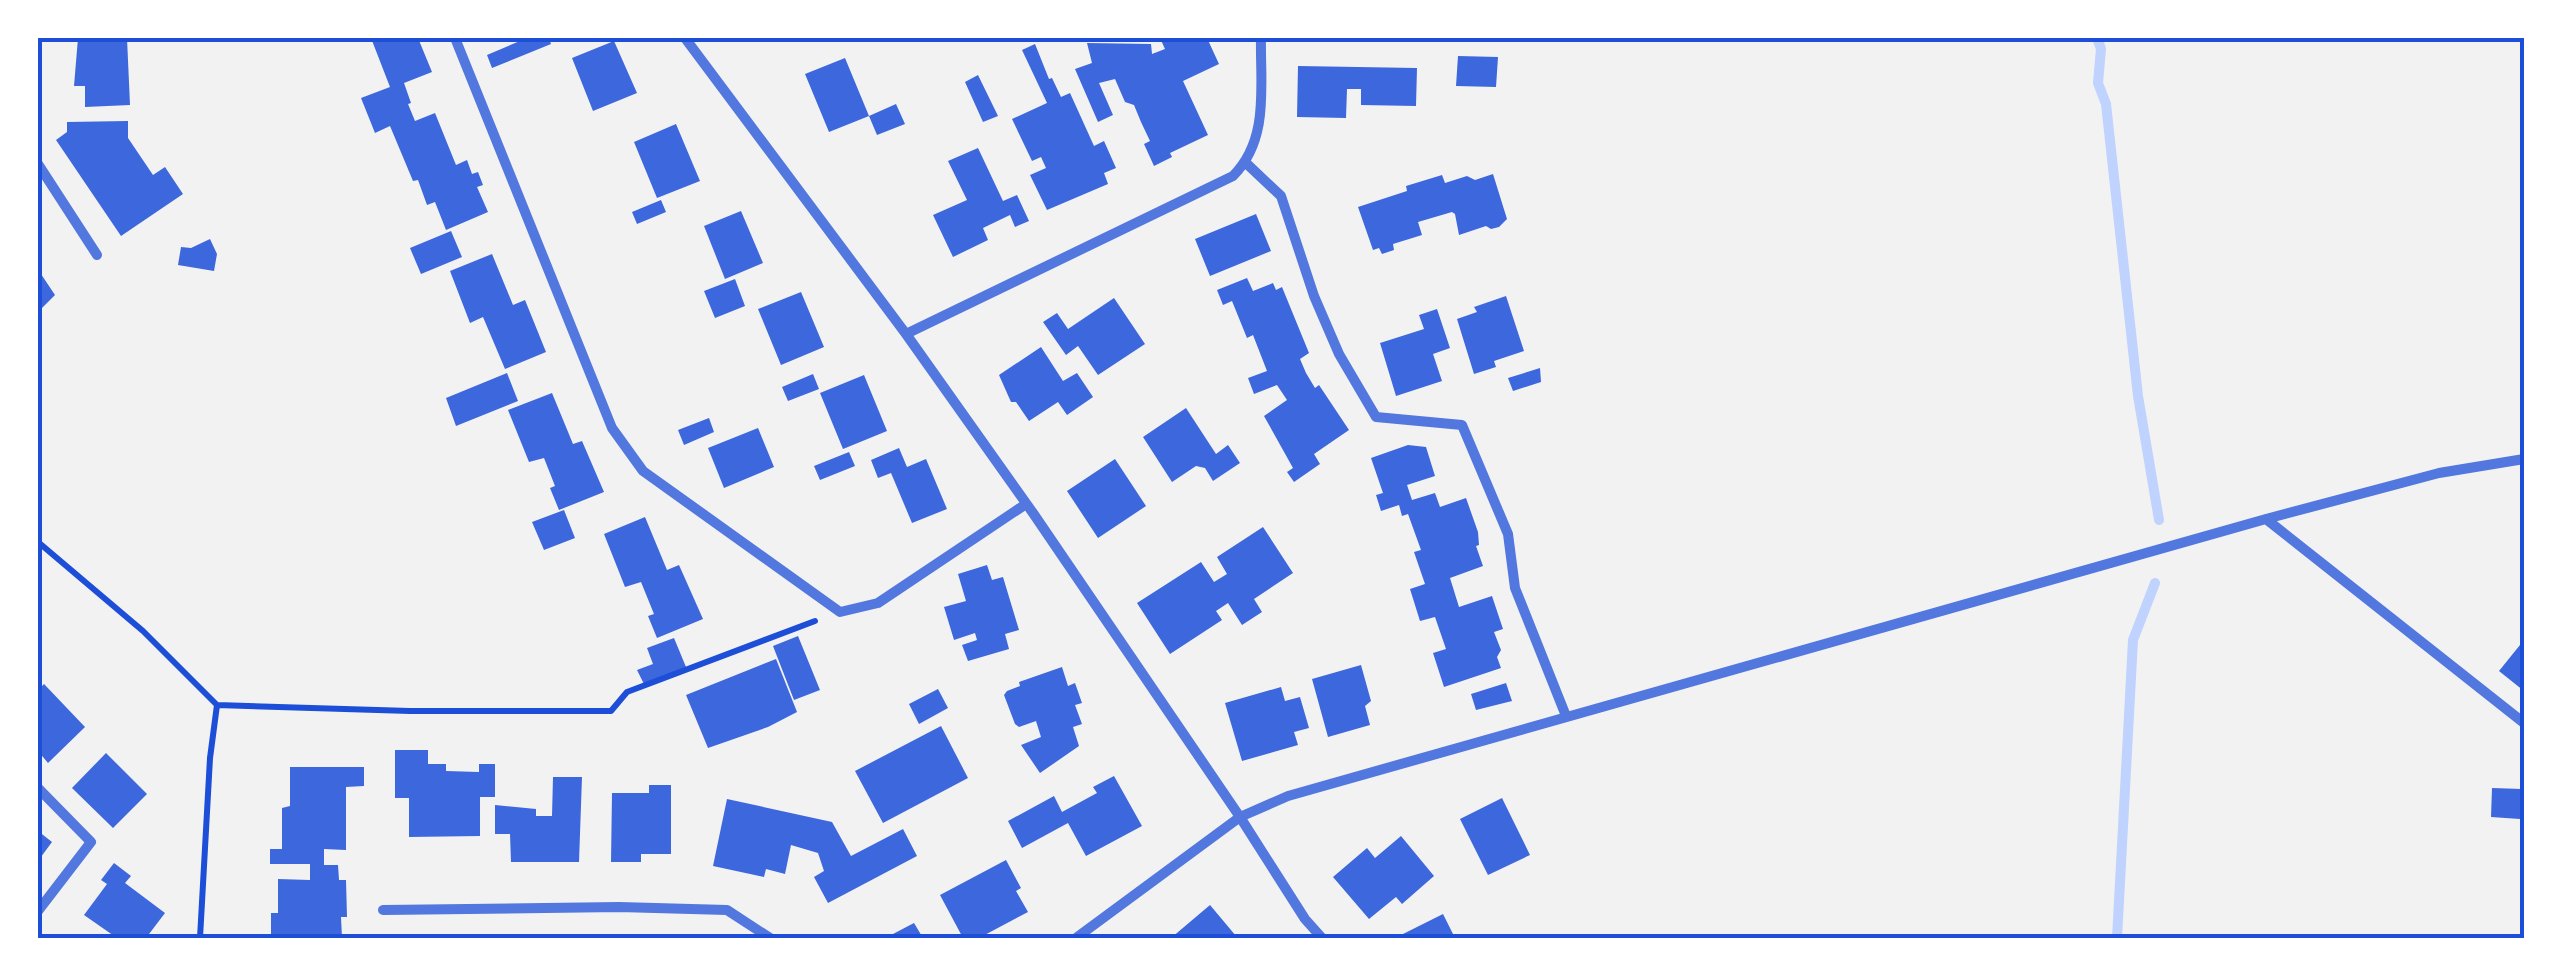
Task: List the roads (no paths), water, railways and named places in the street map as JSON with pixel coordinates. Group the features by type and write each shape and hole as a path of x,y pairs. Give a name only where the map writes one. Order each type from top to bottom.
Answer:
{"street":[{"path":"455,38 612,428 643,471 840,612 878,603 1026,504"},
{"path":"686,38 906,334 1240,817 1305,919 1322,938"},
{"path":"906,334 1233,176 1256,144 1261,38"},
{"path":"1246,163 1282,196 1314,296 1339,354 1376,417 1462,425 1508,534 1515,588 1566,716"},
{"path":"38,164 97,255"},
{"path":"1076,938 1240,817 1288,796 2266,519 2439,473 2524,459"},
{"path":"2266,519 2524,723"},
{"path":"38,788 91,842 38,911"},
{"path":"383,910 728,910 770,938"}],"waterway":[{"path":"2097,38 2101,49 2098,83 2106,104 2138,396 2159,520"},
{"path":"2117,938 2133,640 2155,583"}]}
